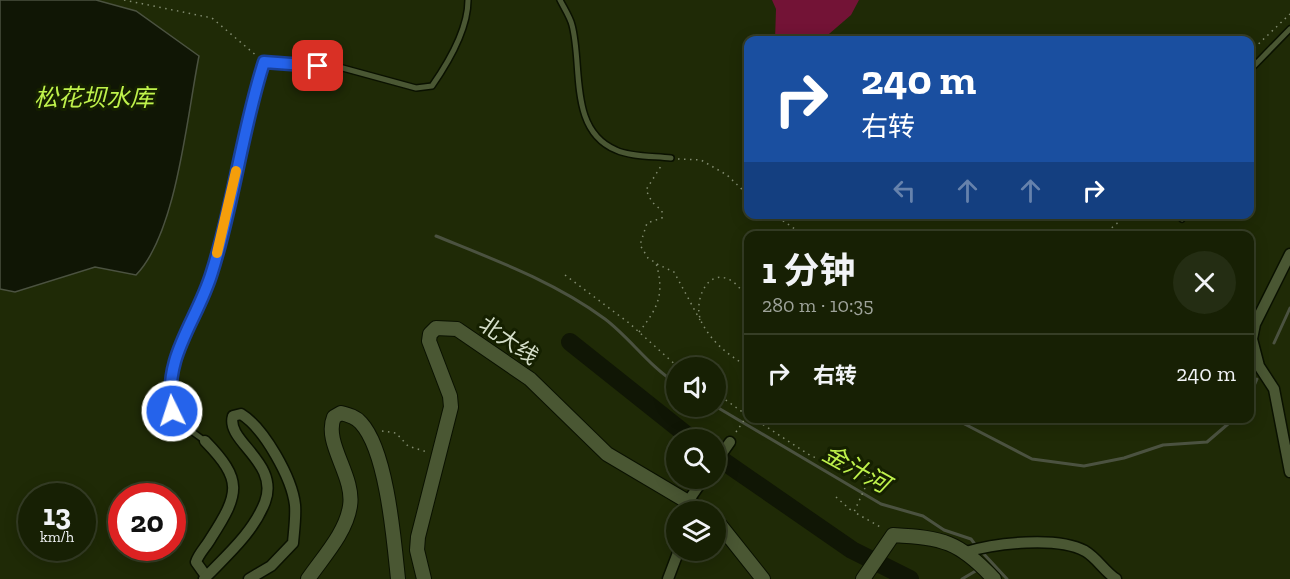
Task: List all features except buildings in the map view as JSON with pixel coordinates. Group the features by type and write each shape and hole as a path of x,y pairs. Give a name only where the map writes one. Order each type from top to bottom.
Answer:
{"street":[{"path":"1254,329 1290,254"},
{"name":"北大线","path":"423,579 417,550 437,456 451,407 450,396 429,341 430,334 436,328 457,329 530,379 607,454 686,501"},
{"path":"1254,347 1259,366 1274,389 1290,472"},
{"path":"308,579 341,531 350,508 349,484 331,432 334,417 341,413 356,418 366,430 388,496 398,579"},
{"path":"205,441 222,458 234,479 233,495 226,512 196,562 205,578 246,535 266,501 268,486 257,457 234,432 230,424 233,416 241,414 258,430 276,457 295,504 293,543 271,566 249,579"},
{"path":"726,448 730,442"},
{"path":"726,533 763,579"},
{"path":"864,577 893,535 933,537 973,554 993,579"},
{"path":"973,554 987,546 1069,544 1087,553 1116,579"},
{"path":"668,579 675,561"}],"lane":[{"path":"205,441 183,425 172,411 169,389 179,344 212,274 264,62 339,67 416,88 432,86 445,67 458,39 468,0"},
{"path":"560,0 572,25 578,82 589,128 596,138 617,151 671,158"},
{"path":"1254,66 1290,30"}],"path":[{"path":"124,0 212,18 264,62"},
{"path":"1254,48 1290,14"},
{"path":"744,191 727,176 701,160 671,158 660,168 646,190 652,202 662,211 662,218 646,223 640,245 648,258 674,272 700,321 722,350 744,364"},
{"path":"780,219 800,231"},
{"path":"1108,231 1122,219"},
{"path":"639,332 656,310 662,282 656,263"},
{"path":"565,275 639,332 667,357"},
{"path":"700,321 699,299 702,288 710,281 721,278 732,281 744,293"},
{"path":"726,400 744,413"},
{"path":"740,427 744,420"},
{"path":"761,423 811,456 870,477 854,512"},
{"path":"366,430 396,433 408,446 437,456"},
{"path":"836,497 854,512 893,535"}],"shaded area":[{"path":"772,0 859,0 851,15 827,36 775,36 776,9"}],"water":[{"name":"松花坝水库","path":"0,0 96,0 136,11 199,56 185,140 171,203 150,256 136,275 95,267 15,292 0,289"}],"waterway":[{"name":"金汁河","path":"436,236 523,272 565,293 605,319 666,376"},
{"path":"1274,343 1290,308"},
{"path":"570,342 679,429"},
{"path":"1254,386 1257,379"},
{"name":"金汁河","path":"726,412 881,504 923,516 944,530 971,539 977,547"},
{"path":"963,423 1032,459 1084,466 1124,458 1163,445 1207,442 1229,423"},
{"path":"726,463 852,550 910,579"},
{"name":"金汁河","path":"982,552 1007,579"},
{"path":"962,579 979,569"}],"slow traffic":[{"path":"217,253 236,171"}],"route":[{"path":"172,411 169,389 179,344 212,274 256,84 264,62 318,66"}]}
